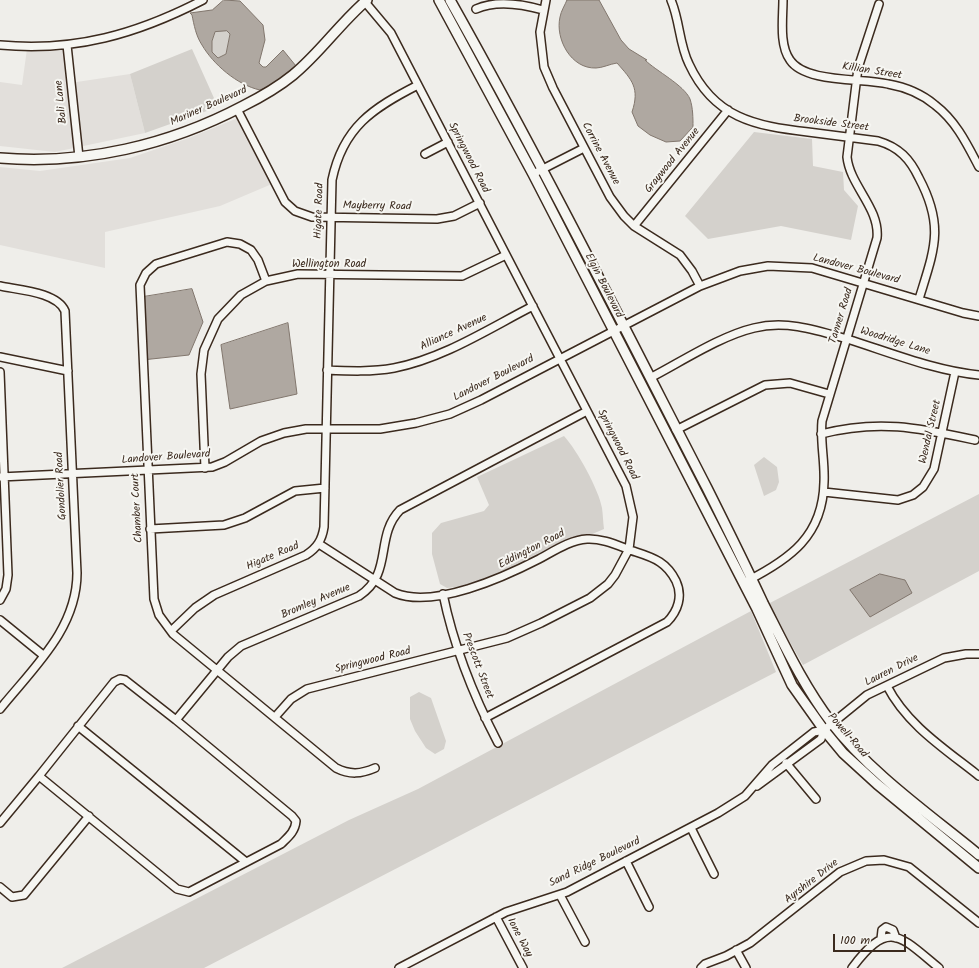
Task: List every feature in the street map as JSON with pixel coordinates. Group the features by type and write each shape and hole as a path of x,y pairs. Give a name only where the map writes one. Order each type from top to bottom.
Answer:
{"main road":[{"name":"Elgin Boulevard","path":"439,0 533,174 613,331 748,581"},
{"name":"Elgin Boulevard","path":"450,0 542,169 650,378 748,581"},
{"name":"Mariner Boulevard","path":"0,158 43,159 79,157 120,151 165,139 209,123 264,95 292,76 317,53 366,1"},
{"name":"Powell Road","path":"748,581 807,689 832,723 869,763 911,800 979,855"},
{"name":"Powell Road","path":"748,581 792,685 824,730 859,769 979,868"}],"street":[{"path":"0,45 36,47 67,45 105,39 141,28 203,0"},
{"name":"Corrine Avenue","path":"546,0 543,10 540,43 544,67 553,88 610,197 624,216 634,226 680,255 692,270 700,286"},
{"name":"Brookside Street","path":"671,0 678,19 685,53 691,68 707,92 728,110 748,121 770,127 878,140 900,151 911,163 927,193 933,212 935,237 933,253 919,300"},
{"name":"Killian Street","path":"783,0 784,46 787,56 794,65 811,74 898,86 918,94 936,105 957,127 979,167"},
{"name":"Springwood Road","path":"275,717 291,699 315,686 490,643 525,631 590,598 608,584 615,575 629,549 633,527 630,496 588,411 391,33 366,1"},
{"path":"476,9 484,4 504,2 543,10"},
{"name":"Tanner Road","path":"748,581 785,559 801,544 818,516 824,492 821,434 822,421 877,238 877,226 874,216 850,169 847,157 856,80 861,58 879,4"},
{"name":"Bali Lane","path":"67,45 79,157"},
{"name":"Higate Road","path":"327,370 330,190 334,169 348,138 371,112 418,85"},
{"name":"Mayberry Road","path":"237,109 285,202 290,208 306,216 437,219 454,216 480,203"},
{"name":"Graywood Avenue","path":"634,226 728,110"},
{"path":"425,154 448,142"},
{"path":"533,174 584,148"},
{"name":"Chamber Court","path":"266,281 258,260 251,250 240,244 227,242 162,261 146,273 140,285 139,292 154,599 159,616 171,631 217,670 343,771 361,773 375,768"},
{"name":"Wellington Road","path":"205,468 201,374 208,339 218,319 232,302 250,288 266,281 298,274 457,277 469,274 506,255"},
{"name":"Landover Boulevard","path":"2,477 205,468 220,465 272,436 296,430 380,429 434,419 465,407 700,286 740,271 784,266 812,268 979,316"},
{"name":"Gondolier Road","path":"0,286 49,297 61,303 66,315 77,573 76,595 64,628 44,656 0,709"},
{"name":"Alliance Avenue","path":"327,370 379,370 422,361 452,348 533,306"},
{"name":"Woodridge Lane","path":"650,378 732,336 755,328 793,325 846,339 955,372 979,375"},
{"path":"0,357 68,371"},
{"path":"319,544 324,527 327,370"},
{"path":"0,372 2,477 8,575 6,589 0,600"},
{"name":"Wendal Street","path":"824,492 898,500 912,495 923,487 932,476 955,372"},
{"path":"676,430 765,385 790,383 830,394"},
{"name":"Bromley Avenue","path":"176,720 228,657 241,646 359,596 370,588 376,580 381,568 388,528 400,510 588,411"},
{"path":"821,434 852,427 884,425 915,427 975,440"},
{"path":"150,529 224,525 245,518 295,491 325,488"},
{"name":"Eddington Road","path":"319,544 395,593 409,598 463,590 494,581 579,540 600,540 629,549 656,559 670,571 677,582 680,594 678,606 672,617 662,626 485,718"},
{"name":"Higate Road","path":"171,631 195,608 214,595 306,555 319,544"},
{"name":"Prescott Street","path":"443,594 457,651 473,692 498,743"},
{"path":"0,620 44,656"},
{"name":"Lauren Drive","path":"824,730 867,695 944,658 966,654 979,654"},
{"path":"0,823 114,682 120,679 125,680 176,720 292,816 296,821 295,828 281,844 190,892 184,892 177,889 39,776"},
{"path":"887,686 896,704 908,718 979,776"},
{"path":"78,726 246,862"},
{"name":"Sand Ridge Boulevard","path":"399,968 496,918 518,908 560,894 691,828 732,805 753,788 788,765 821,739 824,730 814,732 767,770 753,788"},
{"path":"782,758 816,800"},
{"path":"905,807 911,800"},
{"path":"0,887 12,896 24,895 89,816"},
{"path":"691,828 714,874"},
{"name":"Ayrshire Drive","path":"701,968 705,964 736,950 762,934 840,872 857,864 875,860 894,862 913,870 979,923"},
{"path":"626,861 649,908"},
{"path":"560,894 585,942"},
{"name":"Ione Way","path":"496,918 523,968"},
{"path":"852,968 871,945 881,939 896,938 908,943 939,968"},
{"path":"736,950 746,968"}],"shaded area":[{"path":"224,0 240,1 263,25 265,40 259,63 263,67 266,67 283,50 296,66 280,80 260,90 234,79 212,59 200,42 192,15 190,13 212,10","holes":["227,31 230,34 226,54 218,58 212,52 212,41 215,32"]},
{"path":"567,0 599,0 621,40 629,49 647,60 645,60 676,83 687,94 692,106 693,127 680,141 666,142 650,135 638,126 632,112 635,90 627,74 617,63 596,68 587,67 579,64 572,58 563,43 559,26 562,10"},
{"path":"227,31 230,34 226,54 218,58 212,52 212,41 215,32"},
{"path":"68,47 70,83 130,74 145,133 55,152 0,146 0,82 22,85 27,49"},
{"path":"192,49 218,107 145,133 130,74"},
{"path":"245,115 256,143 279,181 220,206 105,232 105,268 0,245 0,167 40,171 130,158 189,138"},
{"path":"754,132 812,139 813,166 843,172 844,190 858,206 851,240 781,226 708,239 685,216"},
{"path":"192,289 203,322 189,355 142,360 143,297"},
{"path":"288,323 297,394 230,409 221,345"},
{"path":"564,436 581,460 597,491 602,508 604,529 473,585 447,588 440,584 432,554 432,533 441,523 484,511 489,505 477,477"},
{"path":"764,457 777,467 779,482 776,490 764,496 754,465"},
{"path":"979,494 979,571 803,665 768,604"},
{"path":"880,574 905,580 912,593 870,617 850,590"},
{"path":"751,611 776,672 204,968 62,968 349,820 418,789"},
{"path":"419,692 431,698 446,741 444,749 435,754 426,748 415,731 410,719 410,697"}]}
